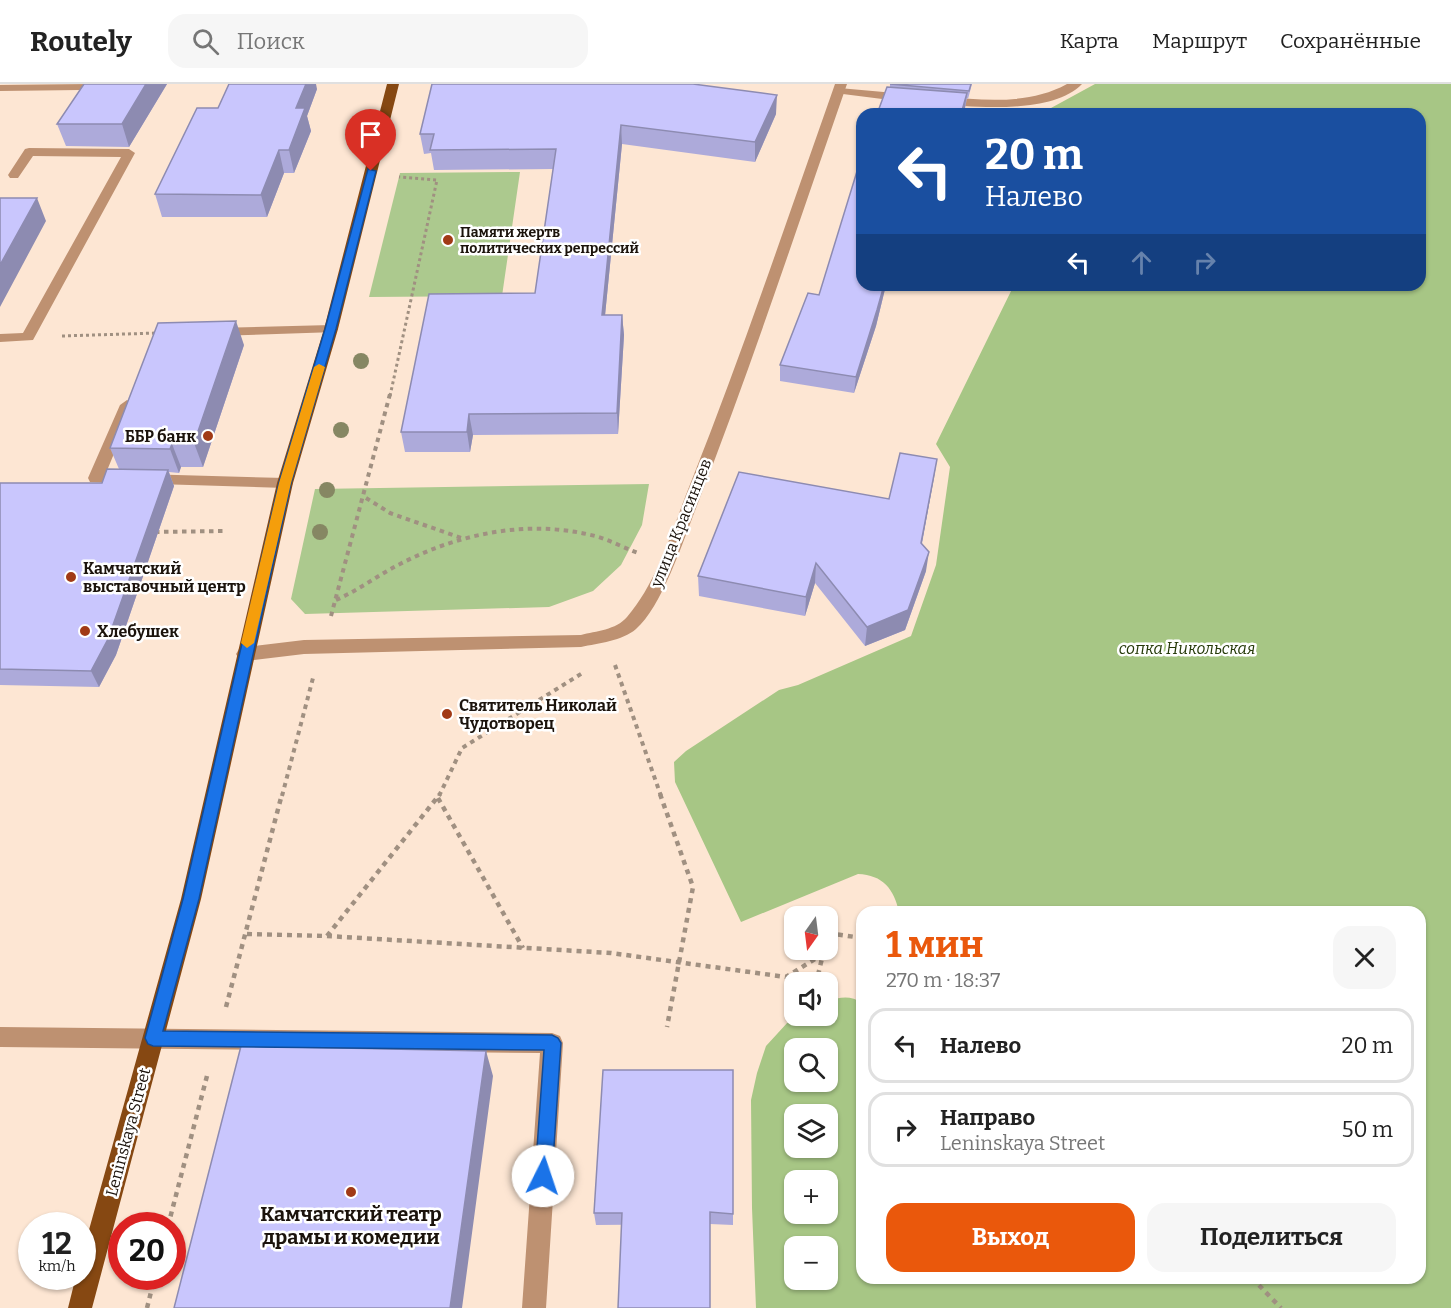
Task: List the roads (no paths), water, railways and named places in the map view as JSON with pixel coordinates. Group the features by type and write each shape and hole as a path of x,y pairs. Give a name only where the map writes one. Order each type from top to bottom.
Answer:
{"main road":[{"name":"Leninskaya Street","path":"80,1308 191,899 285,483 331,329 393,84"}],"street":[{"path":"0,88 81,87 82,84"},
{"path":"840,88 926,100 984,104 1050,96 1076,84"},
{"name":"улица Красинцев","path":"245,654 321,646 581,640 605,637 623,630 637,617 667,564 718,432 840,88"},
{"path":"0,338 28,337 129,153 29,152 14,175"},
{"path":"157,333 331,329"},
{"path":"131,396 96,478 285,483"},
{"path":"0,1037 552,1043 534,1308"}],"place":[{"name":"Памяти жертв политических репрессий","path":"448,240"},
{"name":"ББР банк","path":"208,436"},
{"name":"Камчатский выставочный центр","path":"71,577"},
{"name":"Хлебушек","path":"85,631"},
{"name":"Святитель Николай Чудотворец","path":"447,714"},
{"name":"Камчатский театр драмы и комедии","path":"351,1192"}],"park label":[{"name":"сопка Никольская","path":"1187,648"}]}
